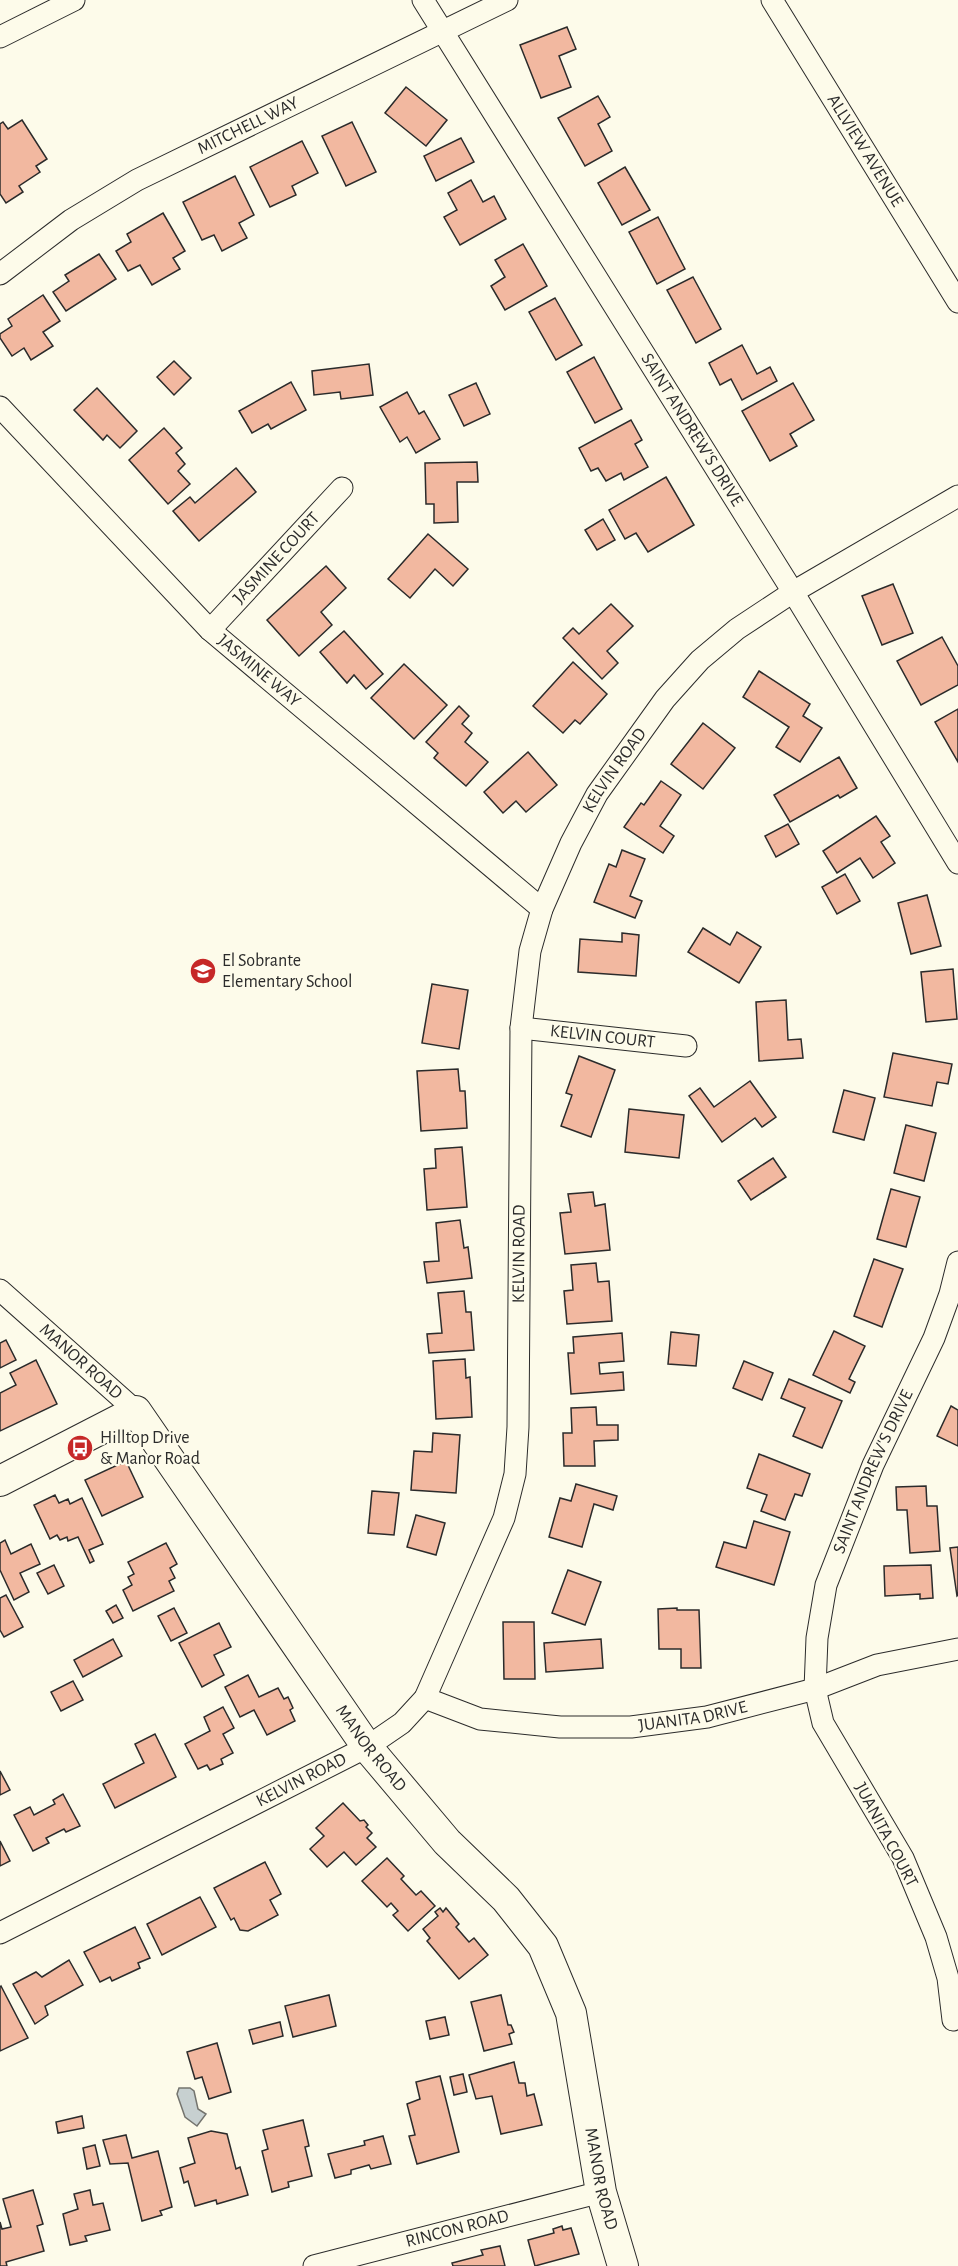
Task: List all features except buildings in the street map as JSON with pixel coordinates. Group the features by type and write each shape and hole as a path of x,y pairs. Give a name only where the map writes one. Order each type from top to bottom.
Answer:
{"street":[{"path":"0,37 74,0"},
{"name":"SAINT ANDREW'S DRIVE","path":"423,0 793,592 958,863"},
{"name":"MITCHELL WAY","path":"0,274 71,220 137,180 507,0"},
{"name":"ALLVIEW AVENUE","path":"772,0 958,302"},
{"name":"JASMINE WAY","path":"0,408 210,630 542,909"},
{"name":"JASMINE COURT","path":"210,630 342,488"},
{"name":"KELVIN ROAD","path":"0,1933 367,1747 402,1724 425,1698 504,1518 514,1473 518,1427 521,1028 530,951 542,909 571,843 597,794 665,699 700,660 737,629 793,592 958,496"},
{"name":"KELVIN COURT","path":"521,1028 686,1046"},
{"name":"SAINT ANDREW'S DRIVE","path":"815,1689 817,1638 826,1585 873,1465 934,1338 950,1294 958,1262"},
{"name":"MANOR ROAD","path":"0,1290 136,1411 367,1747 447,1842 506,1899 543,1946 571,2013 601,2192 622,2266"},
{"path":"0,1481 136,1411"},
{"name":"JUANITA DRIVE","path":"425,1698 480,1719 560,1727 631,1727 707,1717 815,1689 877,1665 958,1649"},
{"name":"JUANITA COURT","path":"815,1689 823,1723 903,1858 936,1937 948,1978 953,2020"},
{"name":"RINCON ROAD","path":"314,2266 601,2192"}],"shaded area":[{"path":"179,2088 190,2088 194,2091 198,2109 206,2114 197,2126 185,2117 177,2094"}],"place":[{"name":"El Sobrante Elementary School","path":"203,971"},
{"name":"Hilltop Drive & Manor Road","path":"80,1448"}]}
